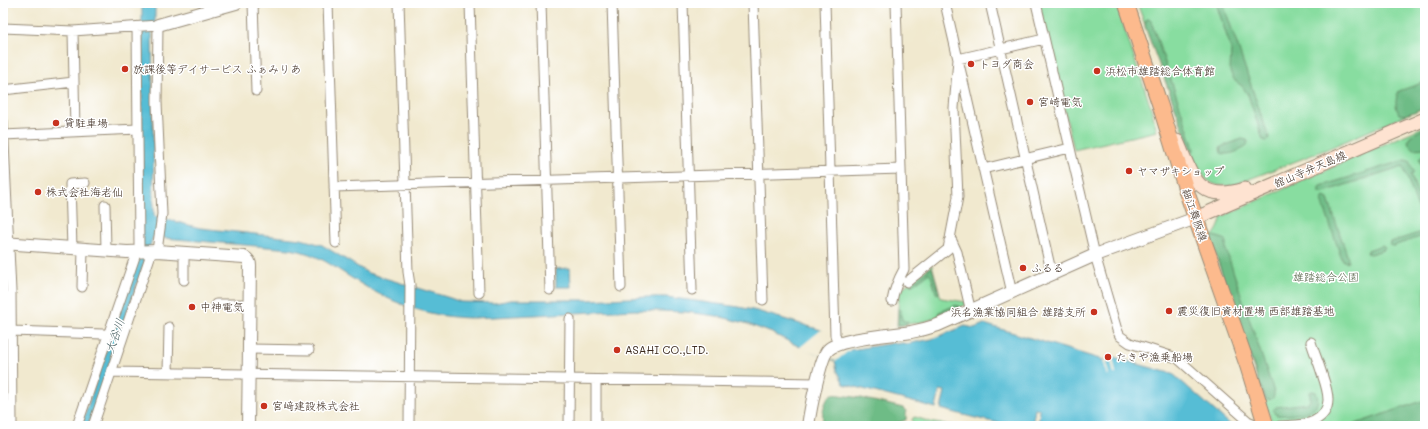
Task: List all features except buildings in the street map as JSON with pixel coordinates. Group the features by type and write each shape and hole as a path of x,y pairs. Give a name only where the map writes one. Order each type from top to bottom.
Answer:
{"main road":[{"name":"細江舞阪線","path":"1126,3 1196,218 1248,367 1262,422"},
{"path":"1160,105 1193,176 1200,186 1211,192 1222,194 1234,193 1309,170"},
{"name":"舘山寺弁天島線","path":"1196,218 1425,119"}],"street":[{"path":"3,28 73,31 156,26 236,3"},
{"path":"253,3 256,91"},
{"path":"328,3 336,243"},
{"path":"399,3 408,272 410,285 409,426"},
{"path":"470,3 479,293"},
{"path":"541,3 550,290"},
{"path":"612,3 621,287"},
{"path":"683,3 692,290"},
{"path":"754,3 763,300"},
{"path":"825,3 830,171 841,340"},
{"path":"892,301 896,284 904,269 896,3"},
{"path":"945,3 1012,293"},
{"path":"990,3 1052,275"},
{"path":"1036,3 1095,255 1120,336 1130,343 1177,358 1248,421 1262,422"},
{"path":"92,426 111,372 149,250 162,216 157,102 156,26"},
{"path":"139,27 139,245 149,250"},
{"path":"73,31 75,132"},
{"path":"958,59 1044,39"},
{"path":"907,282 948,249 950,241 958,196 954,108 958,59"},
{"path":"3,90 74,82"},
{"path":"3,121 7,291 12,331 12,426"},
{"path":"3,135 138,129"},
{"path":"983,169 1070,148"},
{"path":"334,188 901,169"},
{"path":"82,287 70,184 85,184"},
{"path":"105,205 106,250"},
{"path":"808,426 824,357 830,348 841,340 929,328 971,312 1095,255 1196,218"},
{"path":"950,241 952,241 956,252 971,312"},
{"path":"6,243 106,250 149,250 248,259 250,262 248,426"},
{"path":"77,426 108,335 149,250"},
{"path":"184,253 184,280"},
{"path":"216,304 250,304"},
{"path":"569,426 570,319"},
{"path":"168,373 169,327"},
{"path":"12,331 108,335"},
{"path":"1280,426 1308,423 1313,421 1322,414 1327,406 1328,394 1311,342"},
{"path":"249,349 310,350"},
{"path":"111,372 817,383"},
{"path":"596,380 596,426"}],"green space":[{"name":"浜松市雄踏総合体育館","path":"1039,3 1116,3 1151,108 1157,131 1074,150"},
{"path":"1137,3 1425,3 1425,107 1325,150 1239,183 1224,186 1213,184 1208,181 1196,164"},
{"path":"1216,3 1223,3 1269,138 1267,141 1263,140 1248,95 1242,86 1235,81 1230,72 1231,49"},
{"path":"1147,19 1151,21 1192,142 1193,151 1191,150 1145,27"},
{"path":"1425,82 1425,107 1409,114 1399,114 1396,102 1399,91"},
{"name":"雄踏総合公園","path":"1425,126 1425,426 1273,426 1210,238 1218,229 1221,217"},
{"path":"1425,128 1425,148 1413,149 1409,145 1408,140 1410,136"},
{"path":"1242,139 1247,140 1248,142 1246,147 1231,153 1221,153 1220,148 1223,146"},
{"path":"1422,156 1425,157 1425,180 1419,159"},
{"path":"1405,160 1409,161 1414,172 1411,175 1425,216 1425,229 1403,166 1324,192 1319,192 1319,187 1321,186"},
{"path":"1324,197 1328,199 1348,258 1348,261 1346,262 1342,260 1322,201"},
{"path":"1419,233 1421,234 1420,237 1393,246 1390,245 1391,242"},
{"path":"1214,236 1226,241 1226,250 1274,392 1274,396 1271,399 1265,399 1211,241"},
{"path":"1382,245 1385,247 1383,250 1370,254 1367,253 1368,250"},
{"path":"932,265 941,298 966,302 966,305 927,321 897,326 900,290"},
{"path":"932,267 939,292 938,294 936,293 931,275 929,273 913,285 910,285"},
{"path":"956,305 959,306 958,308 940,316 938,315 939,312"},
{"path":"898,309 901,310 902,320 908,322 906,324 898,324"},
{"path":"3,380 8,380 8,404 3,404"},
{"path":"1310,392 1316,392 1318,398 1317,403 1310,410 1300,414 1289,415 1279,415 1274,413 1273,410 1276,407 1308,403 1310,400"},
{"path":"832,394 861,398 903,408 906,411 906,420 898,423 878,426 826,424 823,422 823,411 827,399"},
{"path":"1425,400 1425,426 1351,426 1355,424"},
{"path":"915,417 934,423 962,426 914,426 912,420"}],"water":[{"name":"大谷川","path":"142,3 155,3 155,21 152,31 154,216 200,228 301,239 322,245 368,273 461,302 495,303 511,300 588,300 666,297 739,307 757,311 821,330 849,350 894,343 906,344 932,339 965,326 974,328 984,324 1103,360 1113,357 1173,374 1232,426 1038,426 1040,410 1035,409 1032,426 998,423 941,409 945,391 940,390 936,408 844,384 837,370 835,361 800,347 772,333 745,323 717,316 686,312 635,310 473,318 443,315 413,308 385,297 326,262 301,251 153,237 88,426 81,426 142,244"},
{"path":"570,268 571,287 556,287 556,269"}],"pier":[{"path":"821,330 828,332 849,347 861,345 865,347 851,349 836,361 799,348"},
{"path":"1113,357 1116,374 1114,374 1110,361 1106,363 1108,376 1103,360"}],"place":[{"name":"トヨダ商会","path":"971,64"},
{"name":"放課後等デイサービス ふぁみりあ","path":"125,69"},
{"name":"浜松市雄踏総合体育館","path":"1097,71"},
{"name":"宮崎電気","path":"1030,102"},
{"name":"貸駐車場","path":"56,123"},
{"name":"ヤマザキショップ","path":"1129,171"},
{"name":"株式会社海老仙","path":"38,192"},
{"name":"ふるる","path":"1023,268"},
{"name":"中神電気","path":"192,307"},
{"name":"震災復旧資材置場 西部雄踏基地","path":"1169,311"},
{"name":"浜名漁業協同組合 雄踏支所","path":"1094,312"},
{"name":"ASAHI CO.,LTD.","path":"617,350"},
{"name":"たきや漁乗船場","path":"1108,357"},
{"name":"宮﨑建設株式会社","path":"264,406"}]}
